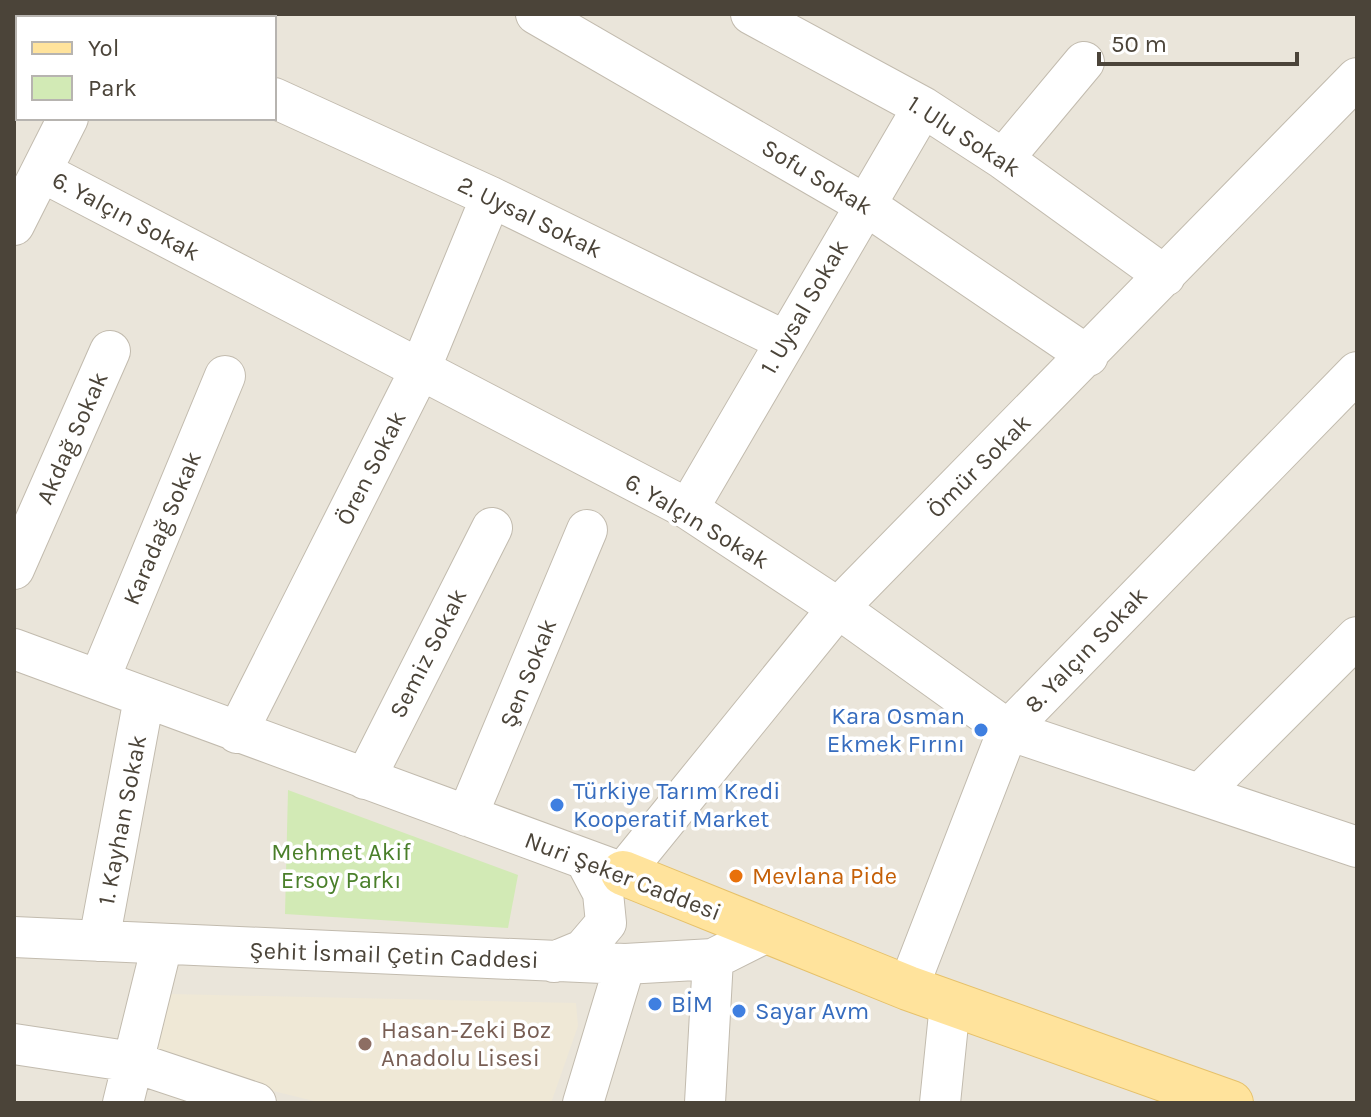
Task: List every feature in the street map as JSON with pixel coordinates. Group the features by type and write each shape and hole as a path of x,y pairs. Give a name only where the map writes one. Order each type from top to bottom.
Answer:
{"main road":[{"name":"Nuri Şeker Caddesi","path":"604,866 950,1004 1231,1103"}],"street":[{"name":"Sofu Sokak","path":"536,14 864,204 1088,356"},
{"name":"1. Ulu Sokak","path":"751,14 923,107 1003,159 1165,276"},
{"path":"1003,159 1084,62"},
{"name":"Ömür Sokak","path":"604,866 838,608 1357,78"},
{"name":"2. Uysal Sokak","path":"276,99 491,197 783,340"},
{"name":"1. Uysal Sokak","path":"688,509 783,340 923,107"},
{"path":"14,225 67,120"},
{"name":"6. Yalçın Sokak","path":"42,172 419,372 688,509 838,608 1008,730 1357,847"},
{"name":"Ören Sokak","path":"237,733 419,372 491,197"},
{"name":"Akdağ Sokak","path":"14,569 110,351"},
{"name":"8. Yalçın Sokak","path":"908,988 1008,730 1357,372"},
{"name":"Karadağ Sokak","path":"99,680 225,376"},
{"name":"Semiz Sokak","path":"365,779 492,528"},
{"name":"Şen Sokak","path":"467,816 587,530"},
{"path":"1201,793 1357,637"},
{"name":"Nuri Şeker Caddesi","path":"15,654 99,680 604,866"},
{"name":"1. Kayhan Sokak","path":"99,941 144,698"},
{"path":"554,962 583,950 606,923 604,866"},
{"name":"Şehit İsmail Çetin Caddesi","path":"14,937 625,964 713,959 767,932"},
{"path":"123,1103 162,945"},
{"path":"705,1103 713,959"},
{"path":"583,1103 625,964"},
{"path":"940,1103 950,1004"},
{"path":"14,1044 133,1062 256,1103"}],"shaded area":[{"path":"14,14 1357,14 1357,1103 14,1103"},
{"name":"Hasan-Zeki Boz Anadolu Lisesi","path":"170,994 576,1003 578,1026 551,1103 322,1103 155,1062"}],"green space":[{"name":"Mehmet Akif Ersoy Parkı","path":"288,790 518,875 508,928 285,914"}],"place":[{"name":"Kara Osman Ekmek Fırını","path":"981,730"},
{"name":"Türkiye Tarım Kredi Kooperatif Market","path":"557,805"},
{"name":"Mevlana Pide","path":"736,876"},
{"name":"BİM","path":"655,1004"},
{"name":"Sayar Avm","path":"739,1011"},
{"name":"Hasan-Zeki Boz Anadolu Lisesi","path":"365,1044"}]}
